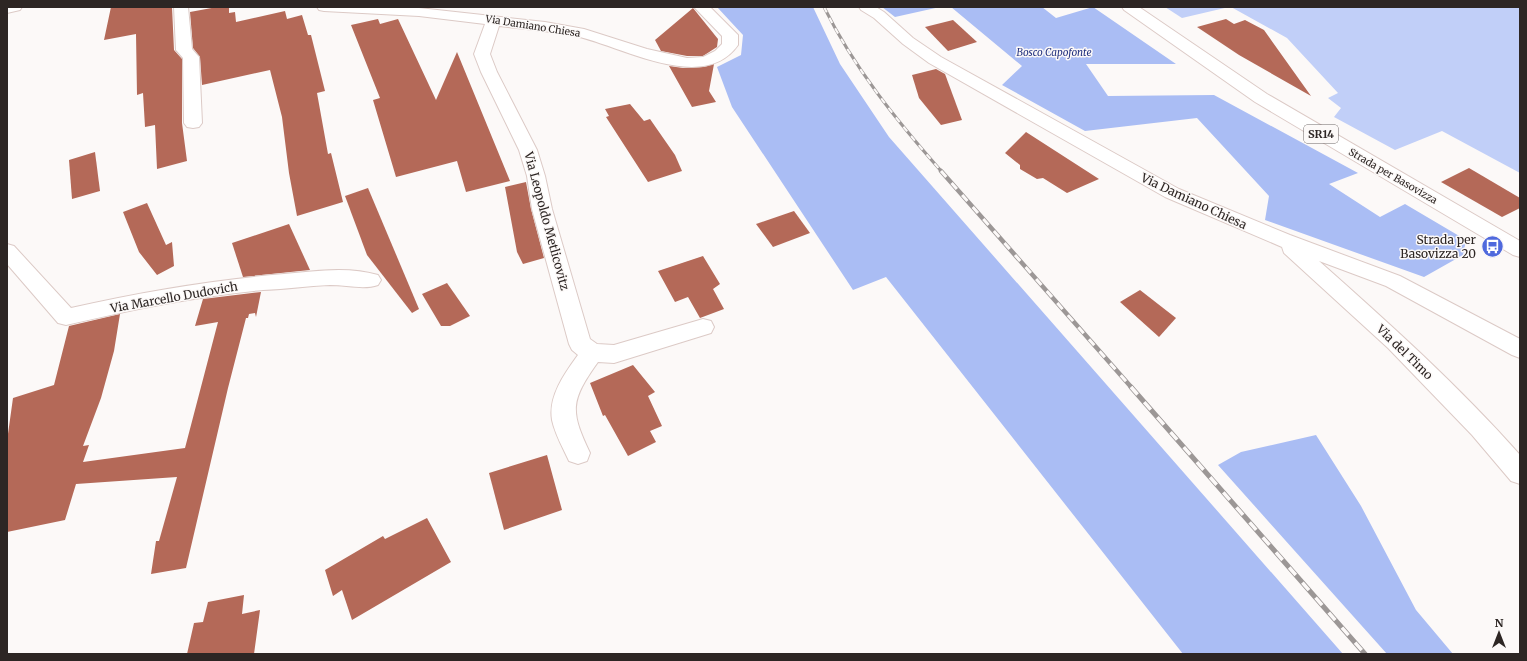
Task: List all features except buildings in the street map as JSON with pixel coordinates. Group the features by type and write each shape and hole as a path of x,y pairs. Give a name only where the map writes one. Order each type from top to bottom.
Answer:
{"street":[{"path":"7,9 15,7"},
{"path":"181,7 184,50 191,57 193,123"},
{"name":"Via Damiano Chiesa","path":"324,7 419,12 494,20 579,32 643,53 687,64 707,62 721,54 730,44 730,35 701,7"},
{"name":"Via Damiano Chiesa","path":"866,7 879,15 908,40 935,60 1172,193 1282,240 1392,280 1520,348"},
{"name":"Strada per Basovizza","path":"1129,7 1199,58 1262,98 1337,144 1520,250"},
{"name":"Via Leopoldo Metlicovitz","path":"494,20 482,54 489,72 528,150 536,176 542,209 580,344 592,354"},
{"name":"Via del Timo","path":"1282,240 1396,342 1481,428 1520,473"},
{"name":"Via Marcello Dudovich","path":"7,251 66,317 137,300 259,283 352,277 371,280"},
{"path":"578,453 564,419 565,399 576,375 592,354 614,354 703,327"}],"shaded area":[{"path":"1165,7 1229,7 1182,18"},
{"path":"1231,7 1520,7 1520,173 1442,131 1395,150 1334,117 1341,108 1328,98 1338,93 1287,38"}],"green space":[{"path":"717,7 813,7 840,64 889,137 1343,654 1183,654 886,277 853,290 732,107 717,67 741,55 743,35"},
{"path":"882,7 940,7 895,17"},
{"name":"Bosco Capofonte","path":"951,7 1042,7 1056,18 1093,7 1176,64 1086,64 1108,96 1214,95 1358,173 1329,184 1380,217 1405,204 1466,240 1463,255 1424,277 1265,220 1269,196 1197,118 1085,131 1002,85 1022,66"},
{"path":"1316,435 1361,506 1416,610 1453,654 1387,654 1218,465 1241,452"}],"railway":[{"path":"824,7 836,30 877,93 942,172"},
{"path":"941,171 1132,388"},
{"path":"1131,387 1365,654"}],"place":[{"name":"Strada per Basovizza 20","path":"1492,246"}]}
